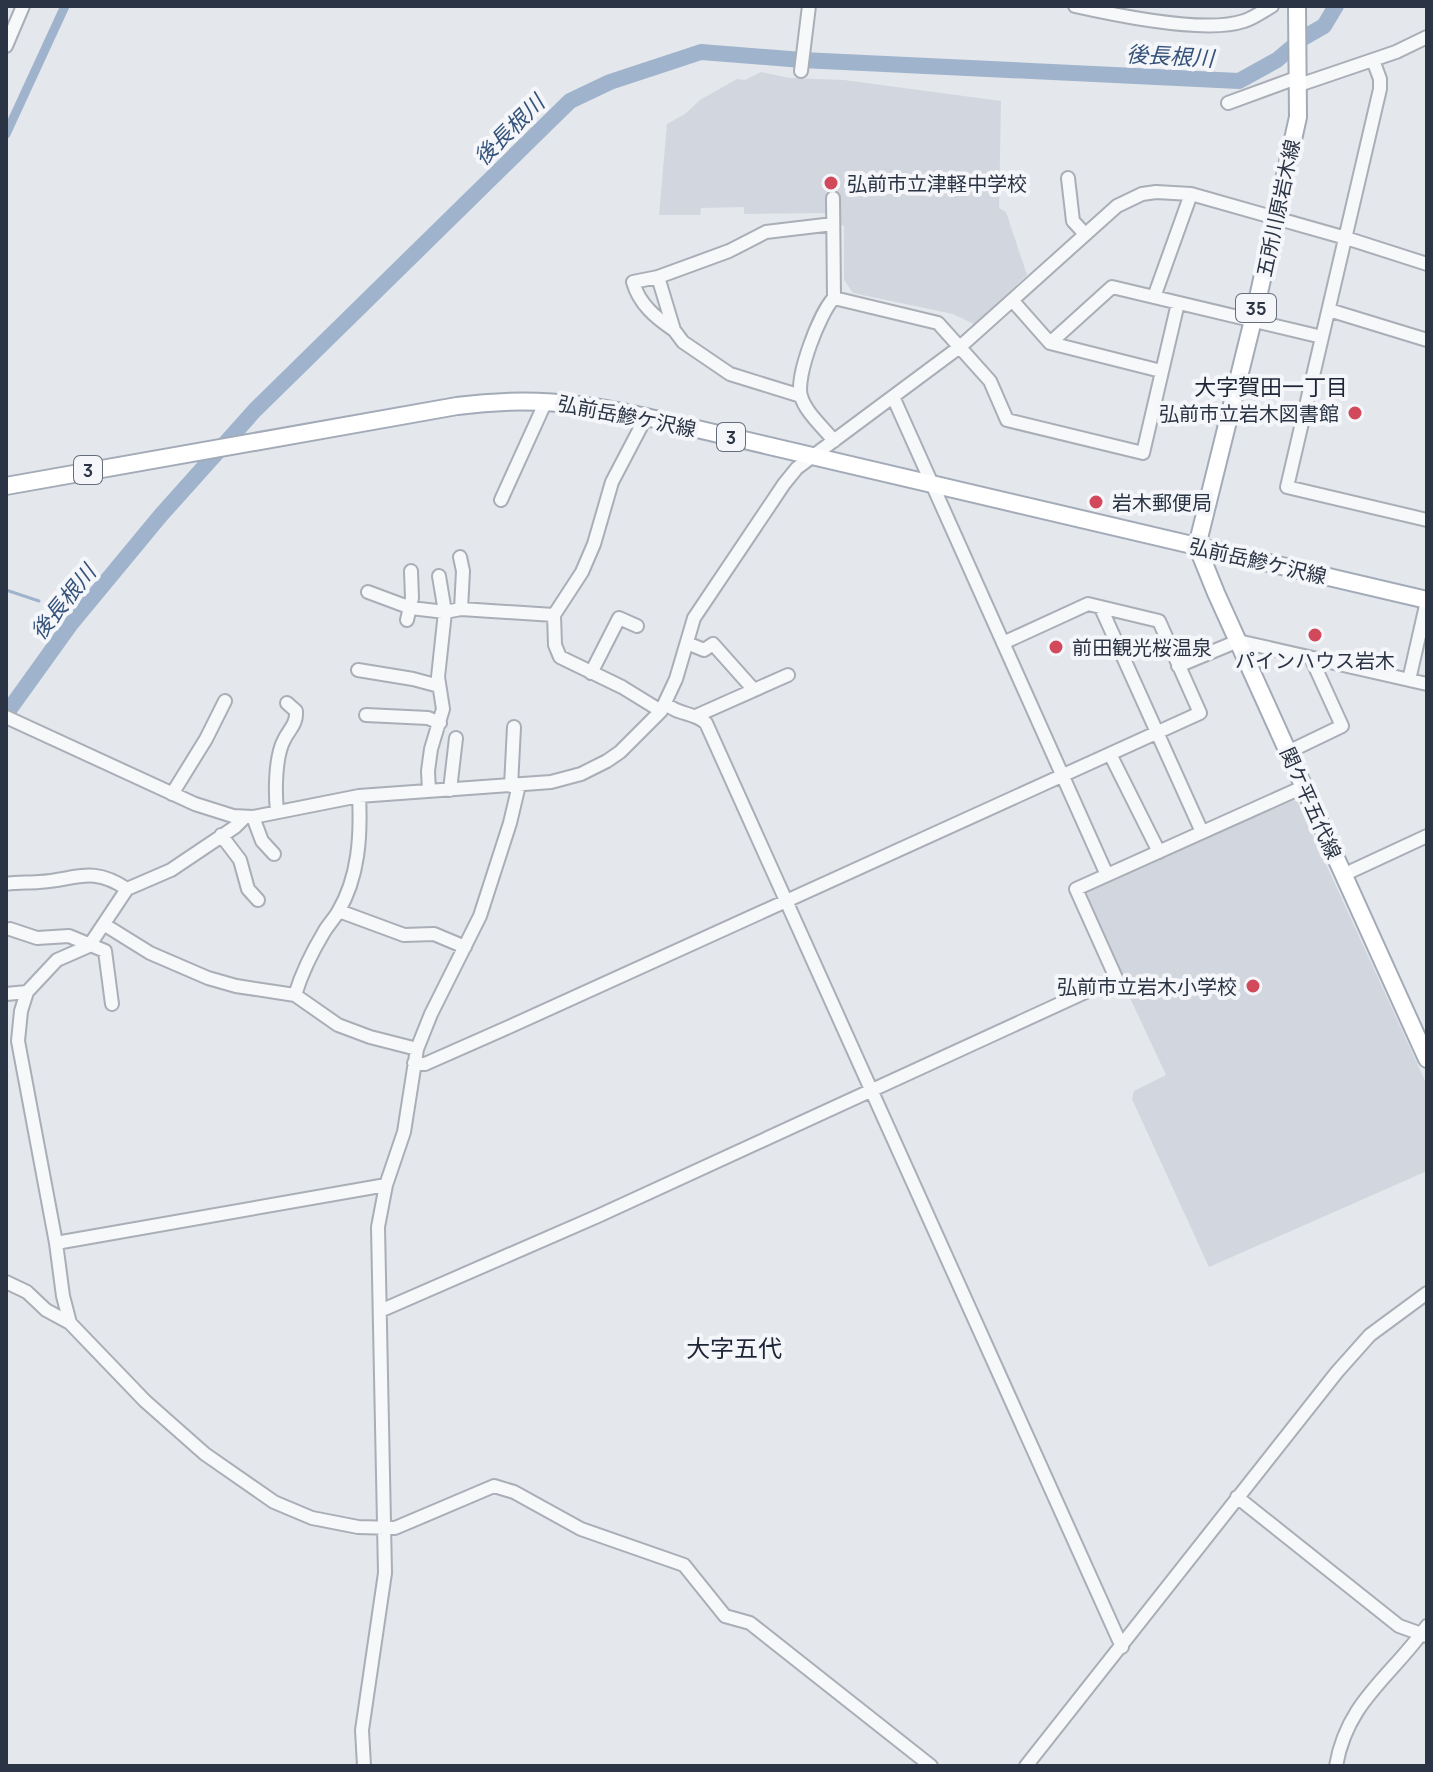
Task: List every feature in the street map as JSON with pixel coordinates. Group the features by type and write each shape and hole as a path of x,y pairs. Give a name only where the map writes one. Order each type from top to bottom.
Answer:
{"main road":[{"name":"五所川原岩木線","path":"1197,546 1253,320 1298,117 1297,11"},
{"name":"弘前岳鰺ケ沢線","path":"6,486 457,406 500,401 546,401 599,407 646,417 1427,600"},
{"name":"関ケ平五代線","path":"1197,546 1427,1059"}],"street":[{"path":"6,46 23,6"},
{"path":"801,71 809,6"},
{"path":"1075,6 1116,15 1188,24 1230,24 1245,21 1272,6"},
{"path":"1228,103 1299,76 1373,60 1427,37"},
{"path":"1373,60 1380,89 1287,487 1427,520"},
{"path":"1068,178 1073,221 1084,233"},
{"path":"70,1323 18,1041 21,1011 27,992 57,960 89,946 127,889 171,870 249,818 359,796 566,779 607,761 620,752 663,707 694,618 784,484 812,456 894,399 961,346 1117,206 1142,194 1172,191 1191,194 1427,264"},
{"path":"1154,297 1191,194"},
{"path":"833,198 834,298 818,321 800,385 801,396 834,441"},
{"path":"801,396 730,374 683,342 636,294 633,282 658,277 729,251 766,232 833,224"},
{"path":"658,277 674,330"},
{"path":"1050,343 1112,287 1322,337"},
{"path":"834,298 921,316 938,323 990,381 1007,420 1143,453 1178,303"},
{"path":"1012,300 1050,343 1161,371"},
{"path":"1329,310 1427,340"},
{"path":"894,399 1107,875"},
{"path":"501,500 546,401"},
{"path":"646,417 612,482 594,544 582,572 554,615 555,645 560,657 663,707 684,714 698,715 788,675"},
{"path":"460,557 463,571 461,609"},
{"path":"409,614 411,571"},
{"path":"429,791 431,749 443,709 438,677 445,612 439,576"},
{"path":"368,592 409,614 461,609 554,615"},
{"path":"1409,680 1427,600"},
{"path":"414,1063 425,1064 1200,713 1159,621 1088,604 1003,643"},
{"path":"1101,608 1202,832"},
{"path":"591,673 619,618 637,626"},
{"path":"1178,666 1238,641 1427,684"},
{"path":"687,643 704,650 713,644 754,690"},
{"path":"1288,752 1342,726 1311,658"},
{"path":"358,670 439,686"},
{"path":"172,794 225,701"},
{"path":"277,811 275,790 283,741 296,718 296,711 287,703"},
{"path":"366,715 428,718 440,723"},
{"path":"698,715 706,723 1122,1647"},
{"path":"6,717 172,794 217,812 249,818 262,841 274,854"},
{"path":"364,1766 362,1730 385,1573 378,1227 386,1185 404,1132 417,1049 480,916 510,823 515,785 514,727"},
{"path":"450,790 456,738"},
{"path":"1110,754 1159,852"},
{"path":"380,1311 598,1216 1116,978 1076,889 1303,787"},
{"path":"295,995 303,971 325,929 339,911 353,878 359,844 359,796"},
{"path":"221,835 240,860 248,889 258,900"},
{"path":"1343,875 1427,836"},
{"path":"6,884 91,874 127,889"},
{"path":"339,911 404,935 434,934 465,947"},
{"path":"105,925 150,953 208,978 236,986 295,995 338,1025 417,1049"},
{"path":"10,929 37,938 69,936 105,951 112,1004"},
{"path":"6,994 27,992"},
{"path":"56,1243 386,1185"},
{"path":"6,1282 27,1292 46,1310 70,1323 145,1401 205,1454 274,1502 312,1518 358,1527 395,1528 494,1486 514,1492 581,1529 684,1565 725,1616 750,1623 931,1766"},
{"path":"1026,1766 1337,1372 1370,1335 1427,1293"},
{"path":"1237,1497 1399,1626 1425,1632 1362,1701 1347,1727 1336,1766"}],"shaded area":[{"name":"弘前市立津軽中学校","path":"761,72 790,78 844,80 1001,101 999,208 1006,212 1027,275 974,324 953,314 853,293 844,280 844,226 828,221 828,213 744,214 744,207 701,208 700,215 659,215 667,124 737,79 745,80"},
{"name":"弘前市立岩木小学校","path":"1287,799 1297,801 1427,1085 1427,1171 1209,1267 1132,1099 1134,1091 1166,1075 1083,892"}],"waterway":[{"path":"6,134 65,6"},
{"name":"後長根川","path":"6,714 70,625 161,515 255,410 570,101 610,82 701,52 802,60 1239,81 1277,60 1303,38 1324,26 1336,6"},
{"path":"6,590 39,601"},
{"path":"63,621 70,625"}],"place":[{"name":"弘前市立津軽中学校","path":"831,183"},
{"name":"弘前市立岩木図書館","path":"1355,413"},
{"name":"岩木郵便局","path":"1096,502"},
{"name":"パインハウス岩木","path":"1315,635"},
{"name":"前田観光桜温泉","path":"1056,647"},
{"name":"弘前市立岩木小学校","path":"1253,986"}],"district":[{"name":"大字賀田一丁目","path":"1271,387"},
{"name":"大字五代","path":"734,1347"}]}
